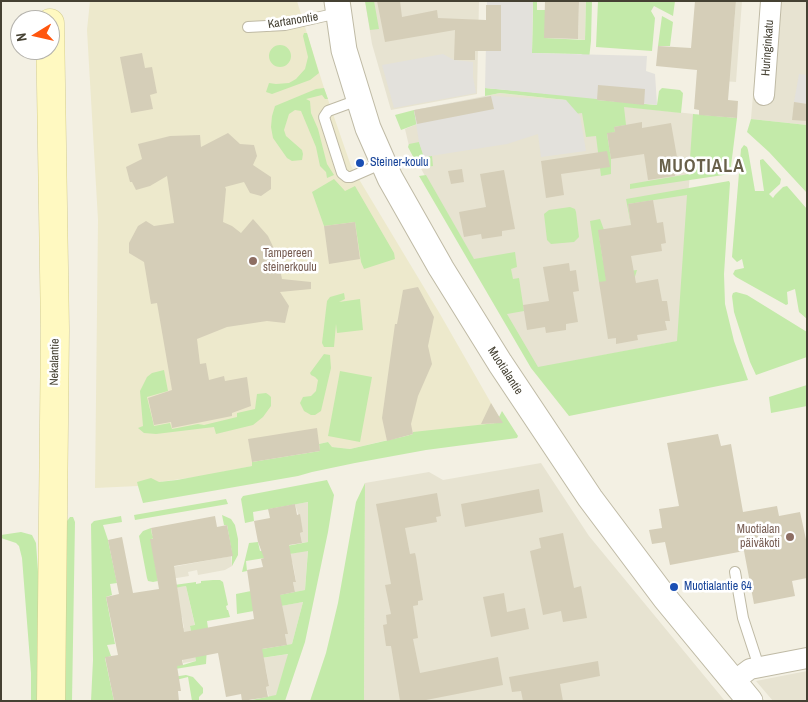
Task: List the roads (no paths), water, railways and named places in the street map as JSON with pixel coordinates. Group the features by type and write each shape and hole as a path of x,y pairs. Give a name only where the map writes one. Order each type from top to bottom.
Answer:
{"main road":[{"name":"Nekalantie","path":"51,60 55,330 51,701"}],"street":[{"name":"Huringinkatu","path":"764,95 772,1"},
{"name":"Muotialantie","path":"337,7 344,50 358,100 383,163 446,276 527,404 603,515 665,598 750,701"},
{"path":"734,681 746,671 807,658"}],"lane":[{"name":"Kartanontie","path":"248,28 285,25 337,7"},
{"path":"358,100 328,111 324,117 342,173 347,177 351,177 383,163"},
{"path":"734,572 743,618 759,667"}],"place":[{"name":"Steiner-koulu","path":"360,163"},
{"name":"Tampereen steinerkoulu","path":"253,261"},
{"name":"Muotialan päiväkoti","path":"790,537"},
{"name":"Muotialantie 64","path":"674,587"}],"district":[{"name":"MUOTIALA","path":"702,167"}]}
